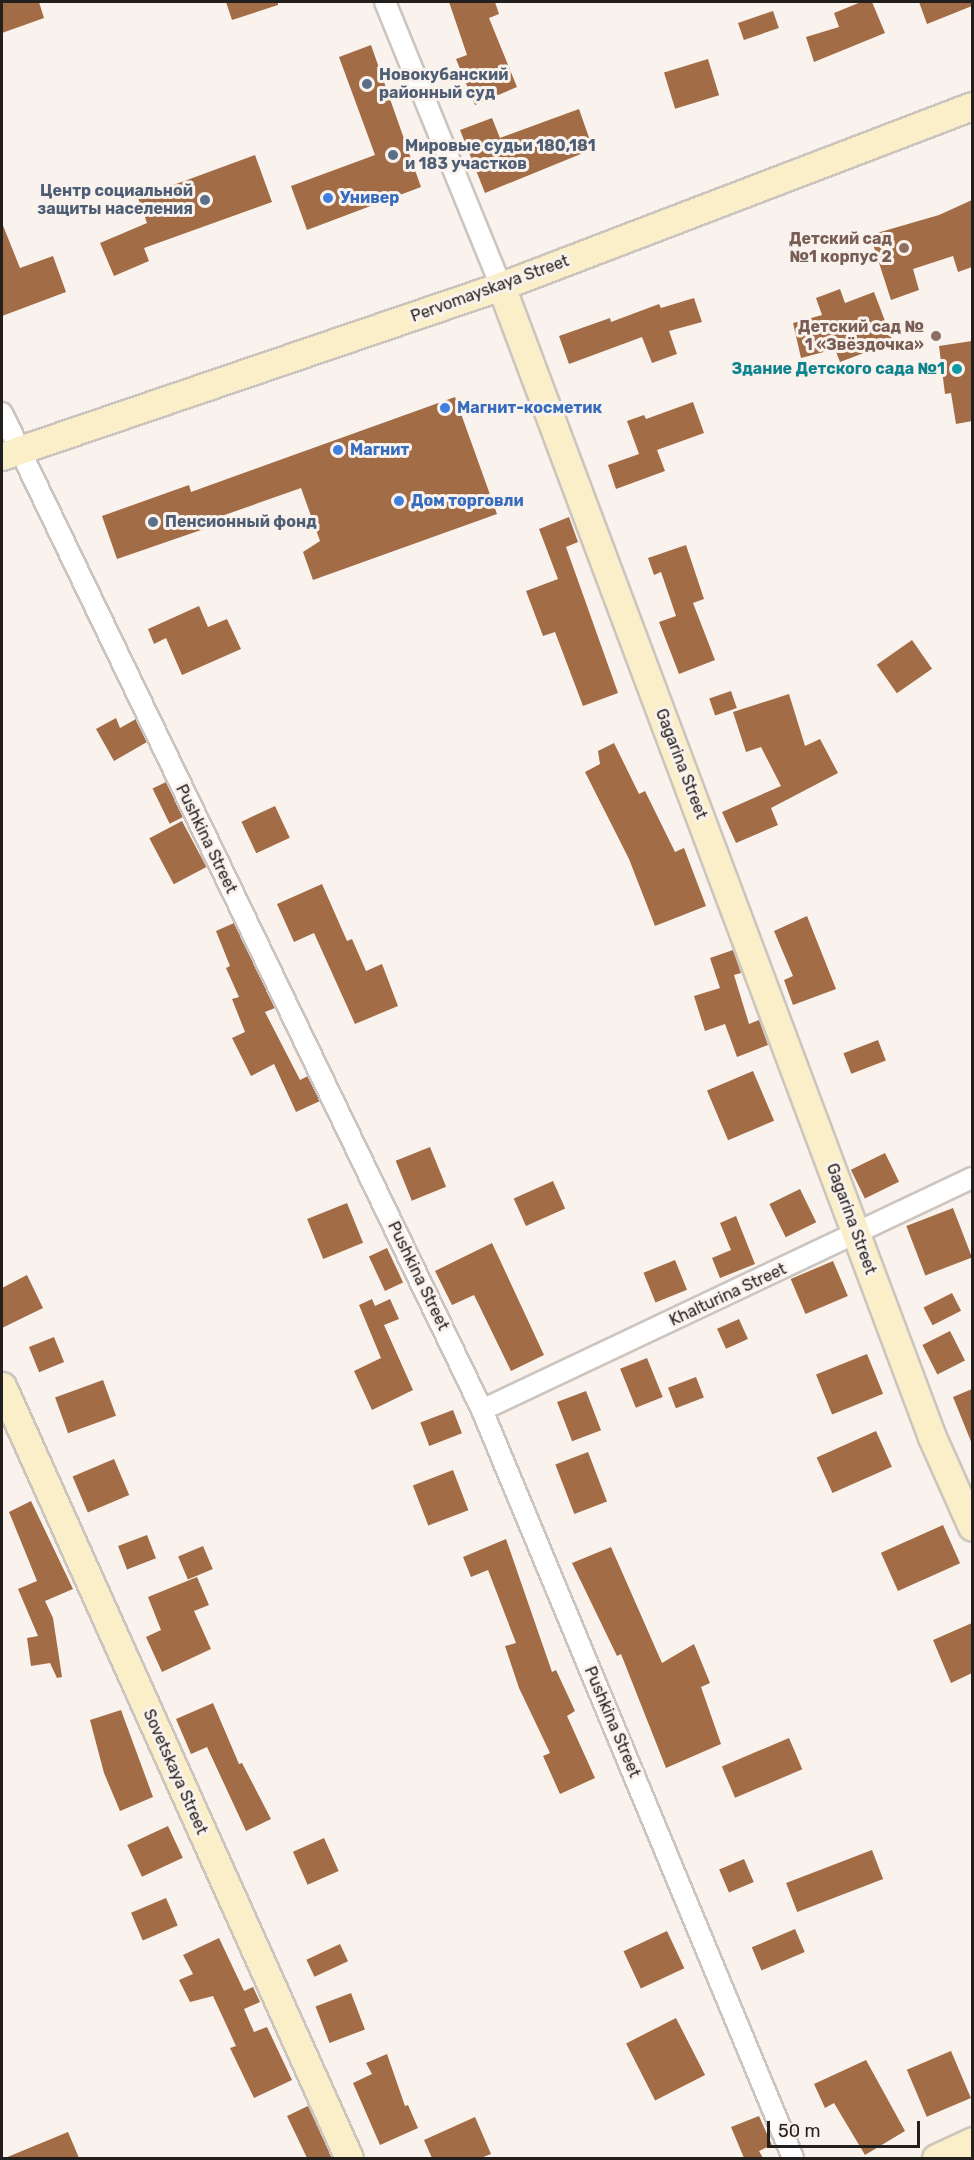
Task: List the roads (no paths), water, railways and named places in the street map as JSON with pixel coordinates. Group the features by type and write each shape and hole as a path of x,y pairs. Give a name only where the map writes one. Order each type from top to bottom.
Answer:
{"street":[{"name":"Gagarina Street","path":"386,2 501,286 932,1437 972,1527"},
{"name":"Pervomayskaya Street","path":"10,453 501,286 972,106"},
{"name":"Pushkina Street","path":"2,412 10,453 482,1410 793,2158"},
{"name":"Khalturina Street","path":"482,1410 858,1235 972,1179"},
{"name":"Sovetskaya Street","path":"2,1386 349,2158"},
{"path":"936,2158 972,2141"}],"place":[{"name":"Новокубанский районный суд","path":"367,84"},
{"name":"Мировые судьи 180,181 и 183 участков","path":"393,155"},
{"name":"Универ","path":"328,198"},
{"name":"Центр социальной защиты населения","path":"205,200"},
{"name":"Детский сад №1 корпус 2","path":"904,248"},
{"name":"Детский сад № 1 «Звёздочка»","path":"936,336"},
{"name":"Здание Детского сада №1","path":"957,369"},
{"name":"Магнит-косметик","path":"445,408"},
{"name":"Магнит","path":"338,450"},
{"name":"Дом торговли","path":"399,501"},
{"name":"Пенсионный фонд","path":"153,522"}]}
